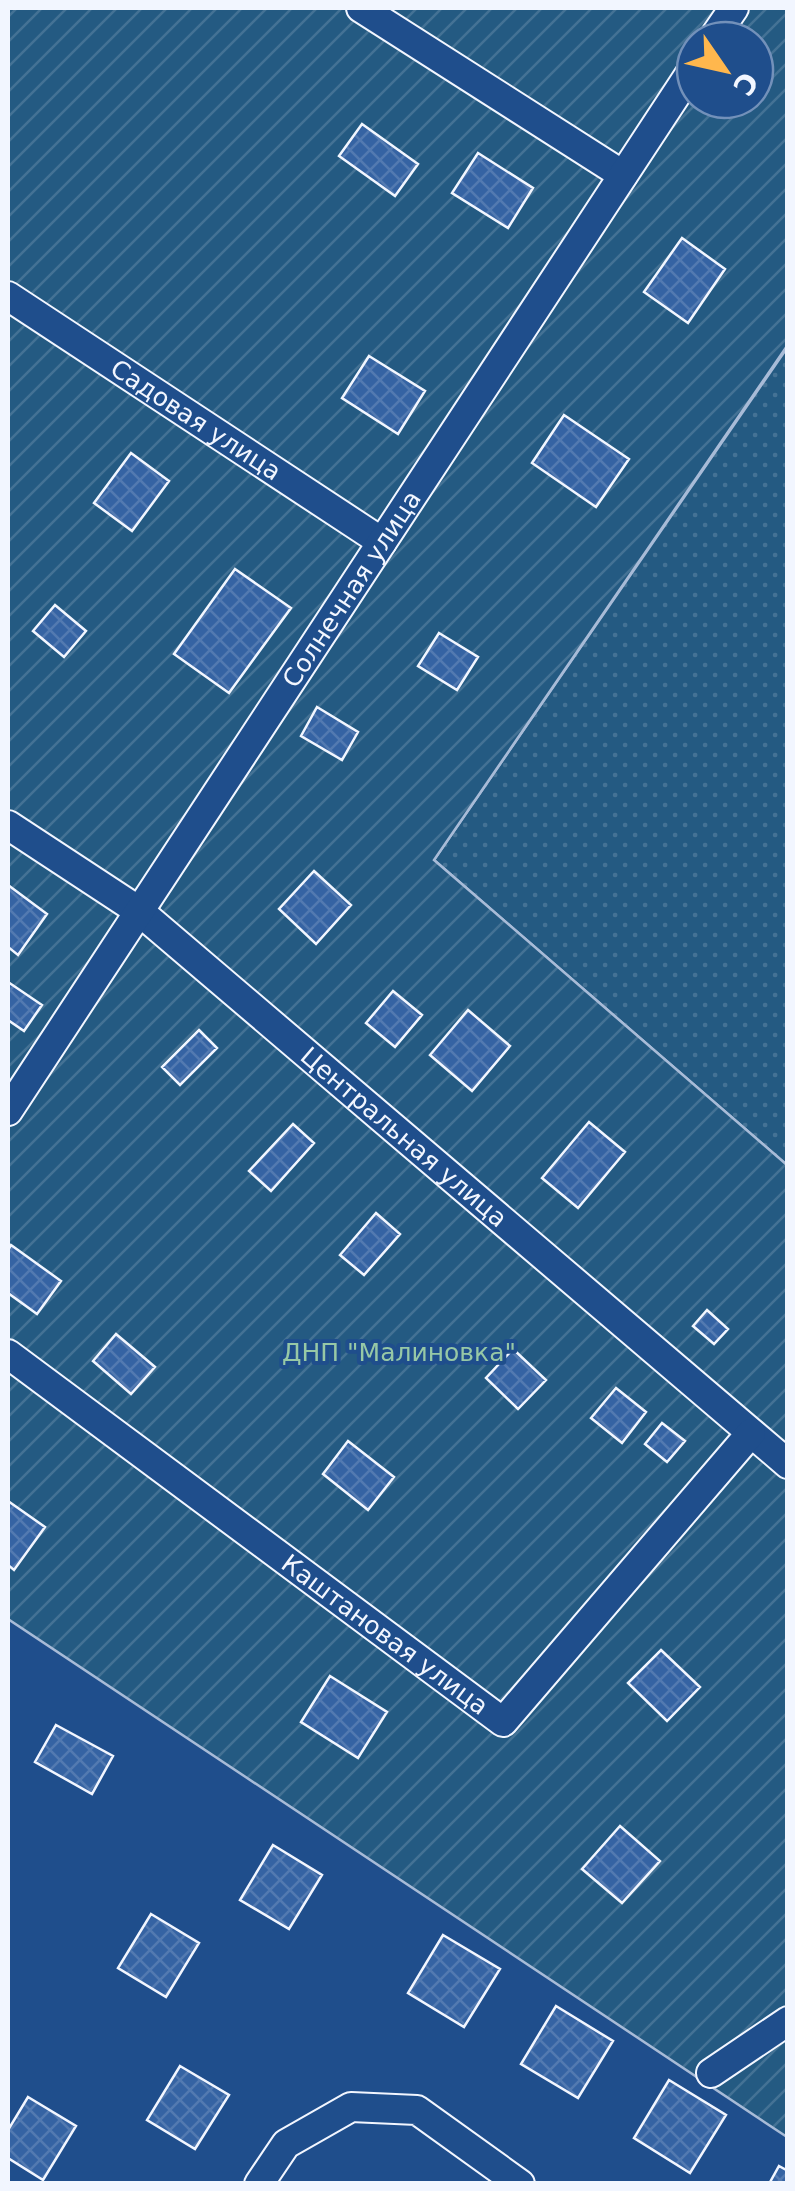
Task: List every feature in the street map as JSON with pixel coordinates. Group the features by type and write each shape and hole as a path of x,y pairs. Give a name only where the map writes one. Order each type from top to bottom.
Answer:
{"street":[{"path":"361,8 623,175"},
{"name":"Солнечная улица","path":"8,1111 675,96"},
{"name":"Садовая улица","path":"8,296 382,542"},
{"name":"Центральная улица","path":"8,825 139,911 788,1464"},
{"name":"Каштановая улица","path":"8,1354 503,1722 751,1433"},
{"path":"711,2073 788,2021"},
{"path":"259,2184 286,2144 351,2106 417,2110 520,2184"}],"green space":[{"name":"ДНП \"Малиновка\"","path":"8,8 787,8 787,346 434,860 787,1165 787,2137 8,1619"},
{"path":"787,348 787,1165 434,860"}],"building":[{"path":"362,124 418,164 395,196 339,156"},
{"path":"478,153 533,188 508,228 452,193"},
{"path":"682,238 725,269 688,323 644,292"},
{"path":"369,356 425,391 398,434 342,398"},
{"path":"564,415 629,459 596,507 532,463"},
{"path":"131,453 169,481 132,531 94,503"},
{"path":"235,569 291,608 229,693 174,654"},
{"path":"55,605 86,631 64,657 33,631"},
{"path":"439,633 478,657 457,690 418,666"},
{"path":"317,707 358,732 342,760 301,736"},
{"path":"314,871 351,905 316,944 279,909"},
{"path":"8,885 47,914 18,955 8,947"},
{"path":"8,982 42,1005 24,1031 8,1020"},
{"path":"393,991 422,1015 395,1047 366,1023"},
{"path":"468,1010 510,1046 472,1091 430,1055"},
{"path":"199,1030 217,1048 180,1085 162,1067"},
{"path":"589,1122 625,1152 578,1208 542,1178"},
{"path":"293,1124 314,1143 271,1191 249,1171"},
{"path":"376,1213 400,1234 364,1275 340,1255"},
{"path":"11,1245 61,1281 37,1314 8,1293"},
{"path":"707,1310 728,1329 714,1344 693,1326"},
{"path":"116,1334 155,1367 131,1394 93,1361"},
{"path":"513,1349 546,1380 518,1409 486,1378"},
{"path":"616,1388 646,1412 622,1443 591,1418"},
{"path":"662,1423 685,1441 667,1462 645,1444"},
{"path":"348,1441 394,1477 368,1510 323,1474"},
{"path":"8,1501 45,1527 14,1570 8,1565"},
{"path":"661,1650 700,1687 667,1721 628,1683"},
{"path":"330,1676 387,1712 358,1758 301,1722"},
{"path":"56,1725 113,1756 92,1794 35,1762"},
{"path":"620,1826 660,1861 622,1903 582,1869"},
{"path":"273,1845 322,1875 289,1929 240,1900"},
{"path":"151,1914 199,1943 166,1997 118,1968"},
{"path":"443,1935 500,1969 464,2027 408,1993"},
{"path":"556,2006 613,2041 578,2098 521,2064"},
{"path":"180,2066 229,2095 195,2149 147,2120"},
{"path":"669,2080 726,2115 690,2173 634,2138"},
{"path":"28,2097 76,2126 43,2180 8,2158 8,2130"},
{"path":"779,2166 788,2171 788,2184 769,2184"}]}
